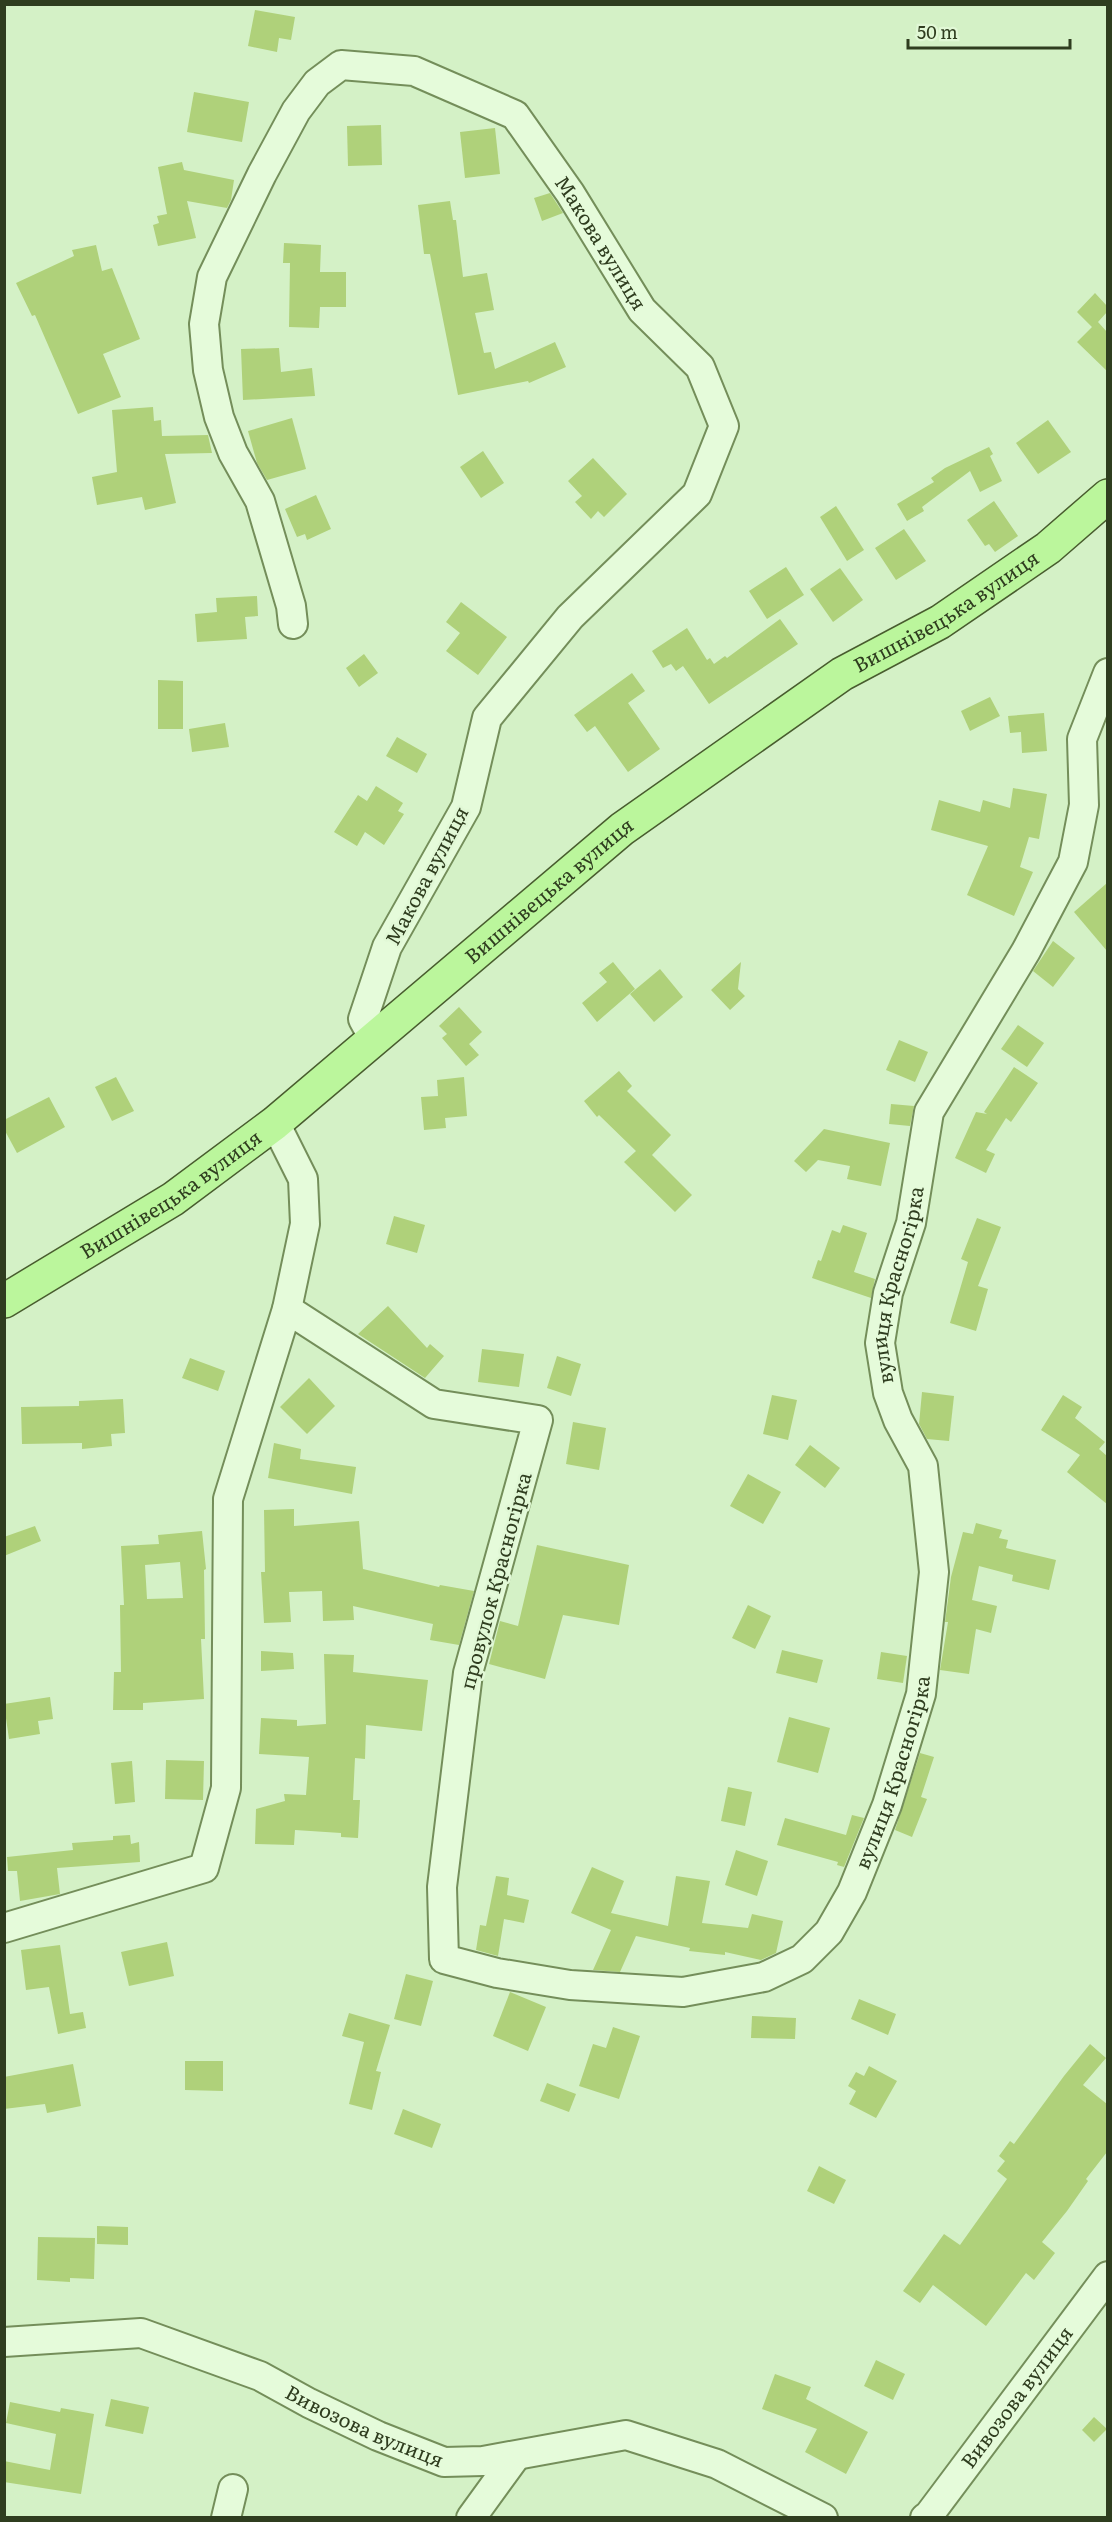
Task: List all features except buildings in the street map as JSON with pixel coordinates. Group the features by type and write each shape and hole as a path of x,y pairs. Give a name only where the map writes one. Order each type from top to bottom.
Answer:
{"main road":[{"name":"Вишнівецька вулиця","path":"4,1302 173,1199 274,1123 622,829 842,674 940,622 1048,548 1107,496"}],"street":[{"name":"Макова вулиця","path":"293,624 291,606 260,501 232,453 219,417 208,370 204,324 212,277 262,174 296,111 317,83 341,65 414,71 515,115 570,193 642,310 700,367 724,426 697,494 570,617 487,718 466,807 387,947 363,1019 374,1039"},
{"name":"вулиця Красногірка","path":"683,1992 764,1977 802,1959 815,1948 829,1932 852,1892 894,1784 921,1694 934,1572 923,1466 898,1420 888,1393 880,1343 888,1293 911,1223 928,1112 1026,951 1073,862 1084,805 1082,739 1107,673"},
{"path":"4,1928 204,1868 226,1788 228,1499 287,1308 305,1224 303,1179 274,1123"},
{"name":"провулок Красногірка","path":"287,1308 434,1404 538,1420 468,1673 442,1887 444,1959 497,1973 570,1985 683,1992"},
{"name":"Вивозова вулиця","path":"925,2517 937,2505 1107,2276"},
{"name":"Вивозова вулиця","path":"4,2342 141,2333 260,2376 309,2403 378,2436 444,2462 516,2456 626,2435 717,2464 823,2517"},
{"path":"471,2517 516,2456"},
{"path":"226,2517 233,2489"}]}
